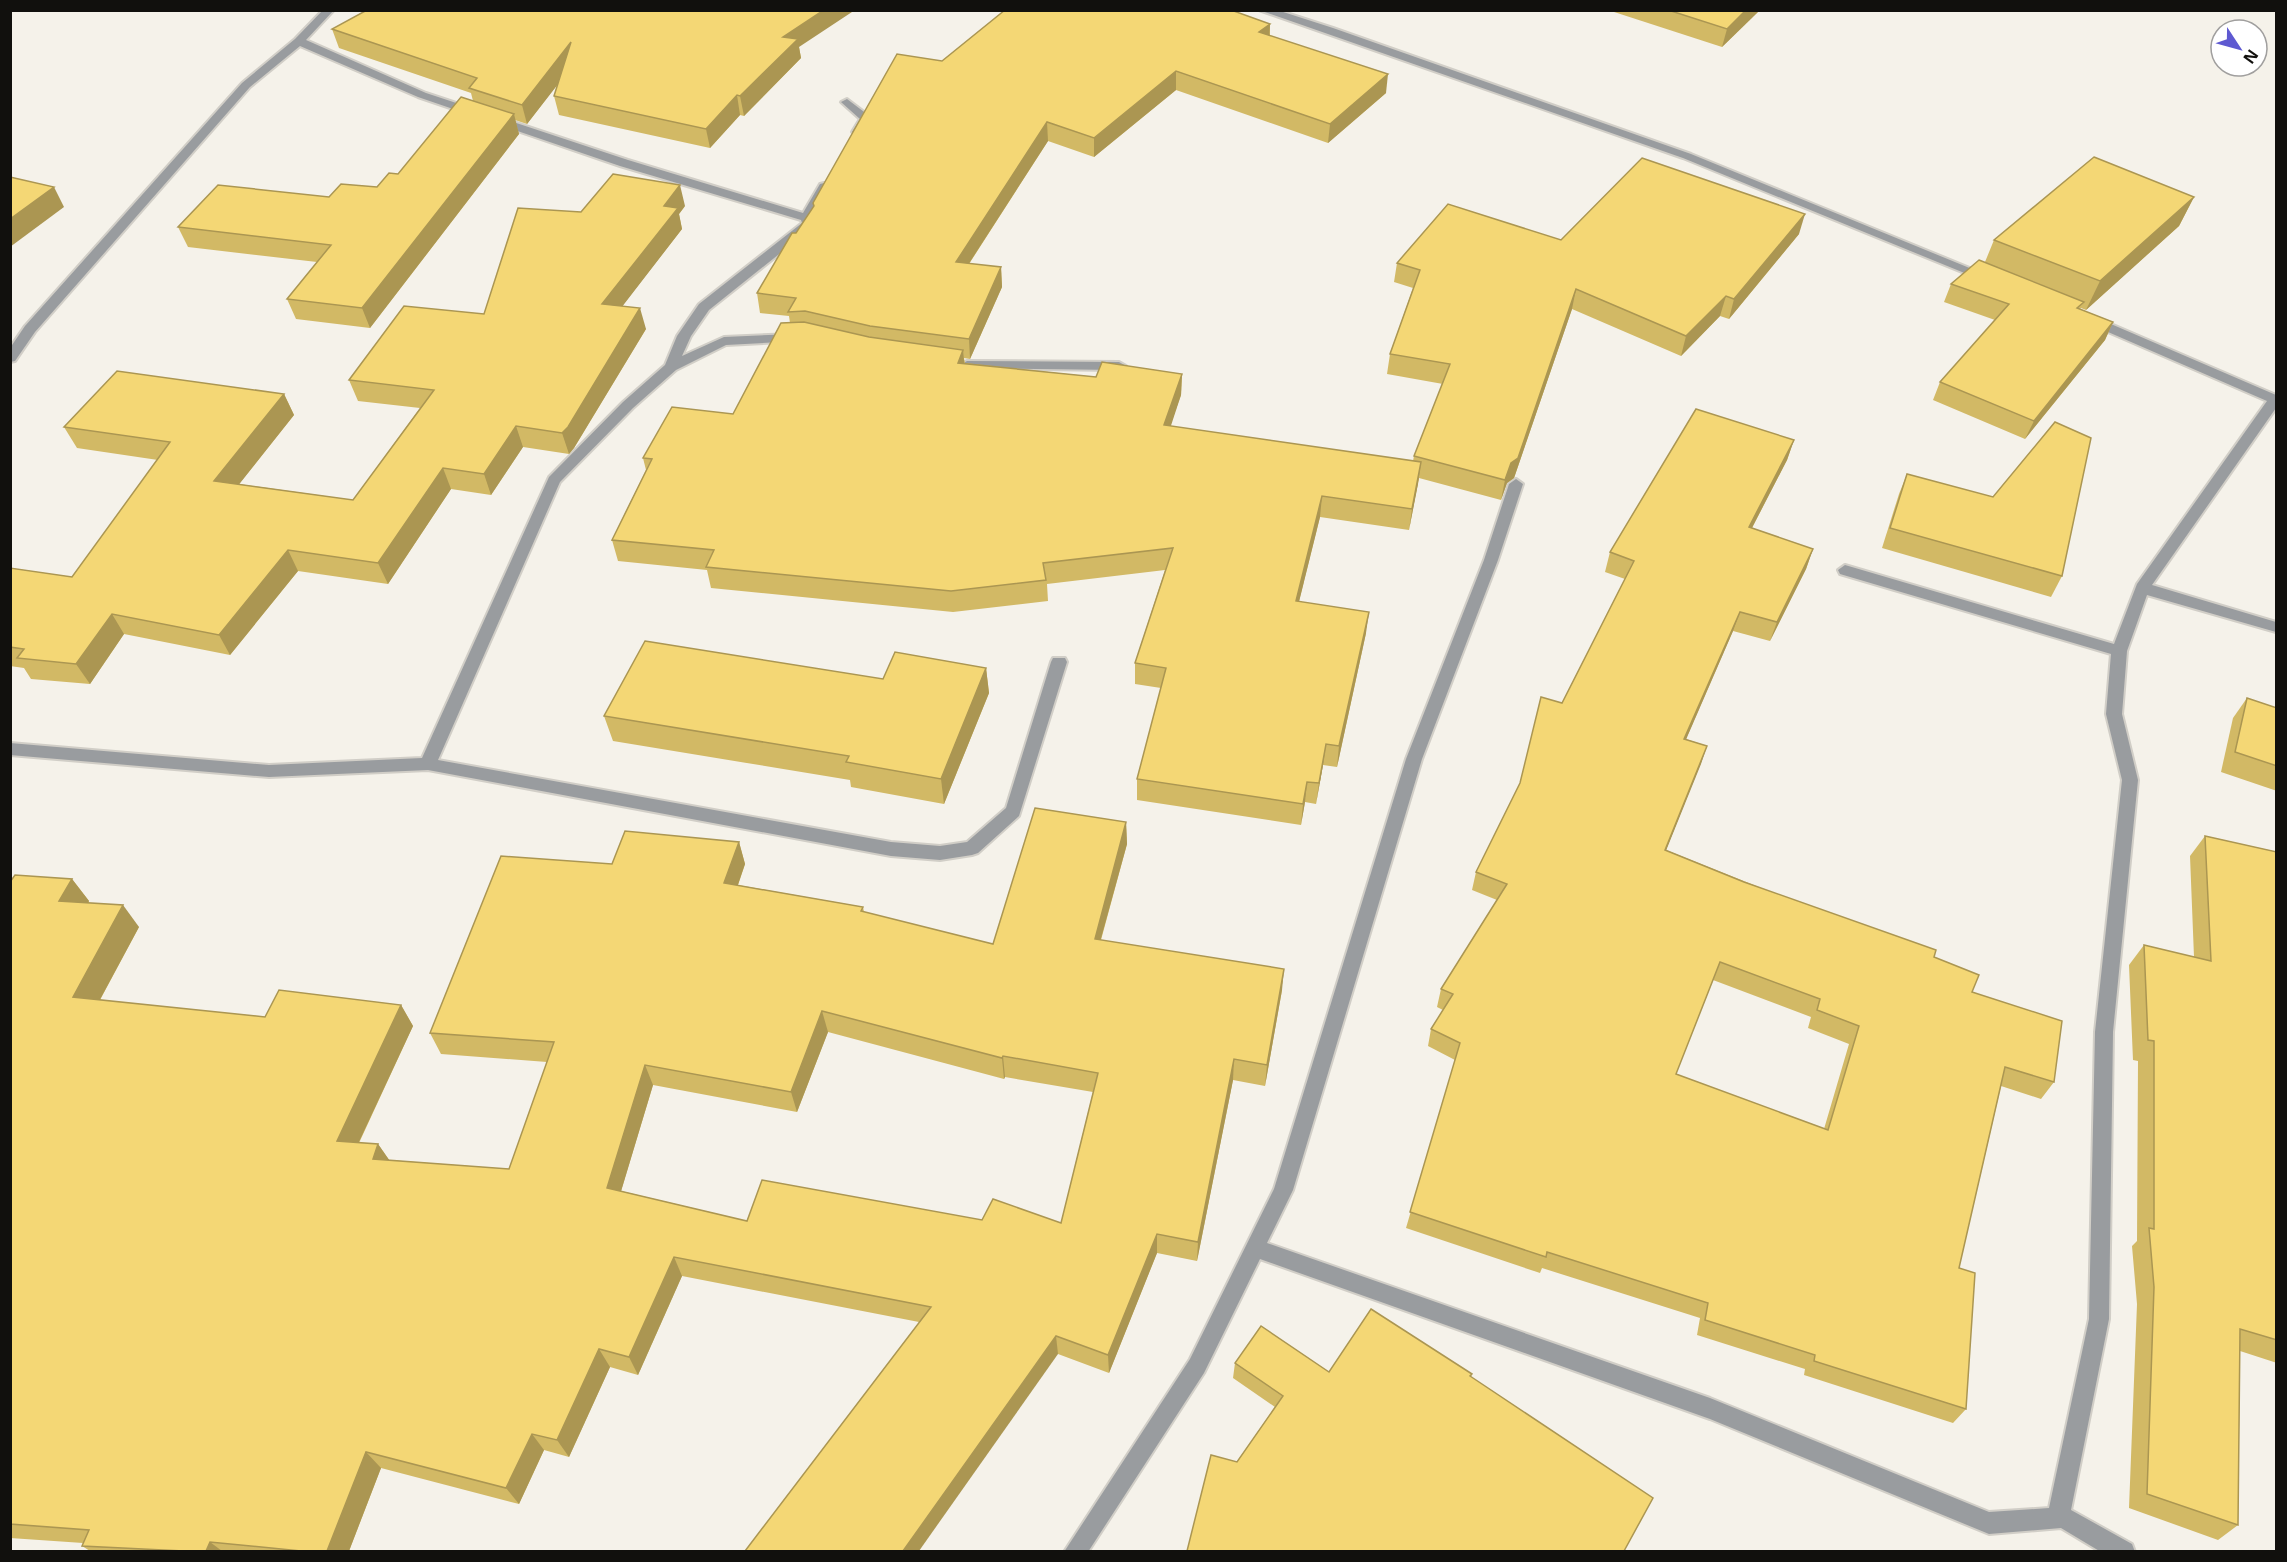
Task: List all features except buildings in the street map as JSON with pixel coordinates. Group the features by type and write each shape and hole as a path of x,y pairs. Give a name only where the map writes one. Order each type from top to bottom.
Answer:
{"street":[{"path":"10,358 30,329 246,85 299,41 329,10"},
{"path":"1264,10 1329,30 1687,156 2003,284"},
{"path":"299,41 422,95 624,163 806,218 809,224 704,307 684,336 671,367"},
{"path":"847,102 866,118 854,138"},
{"path":"806,218 830,178"},
{"path":"1255,1248 1710,1409 1989,1523 2056,1519 2059,1515 2099,1319 2104,1032 2130,780 2114,714 2119,651 2142,588 2276,400 2145,341 2080,315"},
{"path":"429,764 554,480 628,405 671,367 724,341 808,337"},
{"path":"953,363 976,366 1119,366"},
{"path":"1075,1551 1197,1365 1283,1190 1414,759 1491,560 1516,484"},
{"path":"1845,570 2119,651"},
{"path":"2142,588 2277,627"},
{"path":"10,749 269,771 429,764 891,849 940,853 972,848 1013,811 1059,662"},
{"path":"2059,1515 2124,1551"}]}
